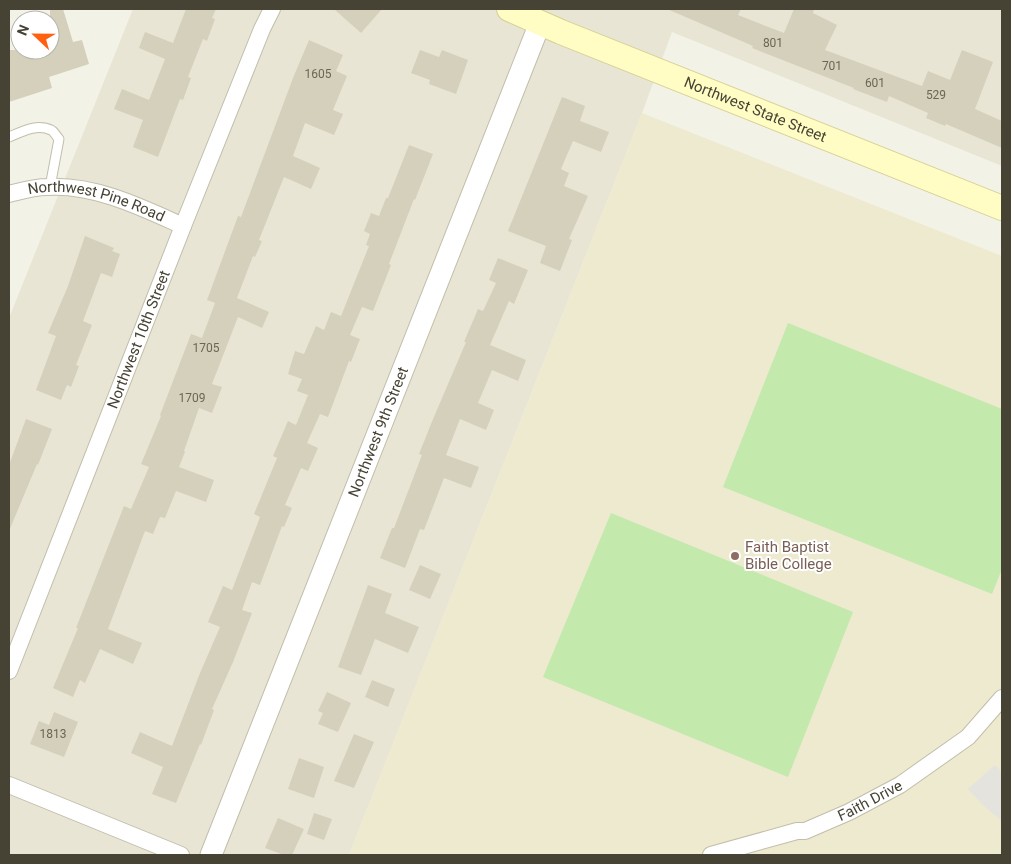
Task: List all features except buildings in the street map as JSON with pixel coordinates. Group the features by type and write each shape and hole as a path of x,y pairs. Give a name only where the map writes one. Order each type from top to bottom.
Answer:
{"main road":[{"name":"Northwest State Street","path":"509,9 542,16 1002,208"}],"street":[{"name":"Northwest 10th Street","path":"9,671 183,226 262,29 272,9"},
{"name":"Northwest 9th Street","path":"211,855 542,16"},
{"name":"Northwest Pine Road","path":"9,194 27,189 50,187 82,189 96,192 183,226"},
{"name":"Faith Drive","path":"711,855 805,831 849,812 900,785 968,737 1002,698"},
{"path":"9,785 181,855"}],"lane":[{"path":"9,138 28,129 44,128 53,130 58,139 50,187"}],"shaded area":[{"path":"133,9 1002,9 1002,166 672,32 642,113 349,855 9,855 9,318"},
{"name":"Faith Baptist Bible College","path":"642,113 1002,256 1002,855 349,855"},
{"path":"995,765 1002,772 1002,821 968,789"}],"green space":[{"path":"788,323 1002,409 1002,569 992,594 723,487"},
{"path":"611,513 853,612 788,777 543,677"}],"place":[{"name":"Faith Baptist Bible College","path":"735,556"}]}
